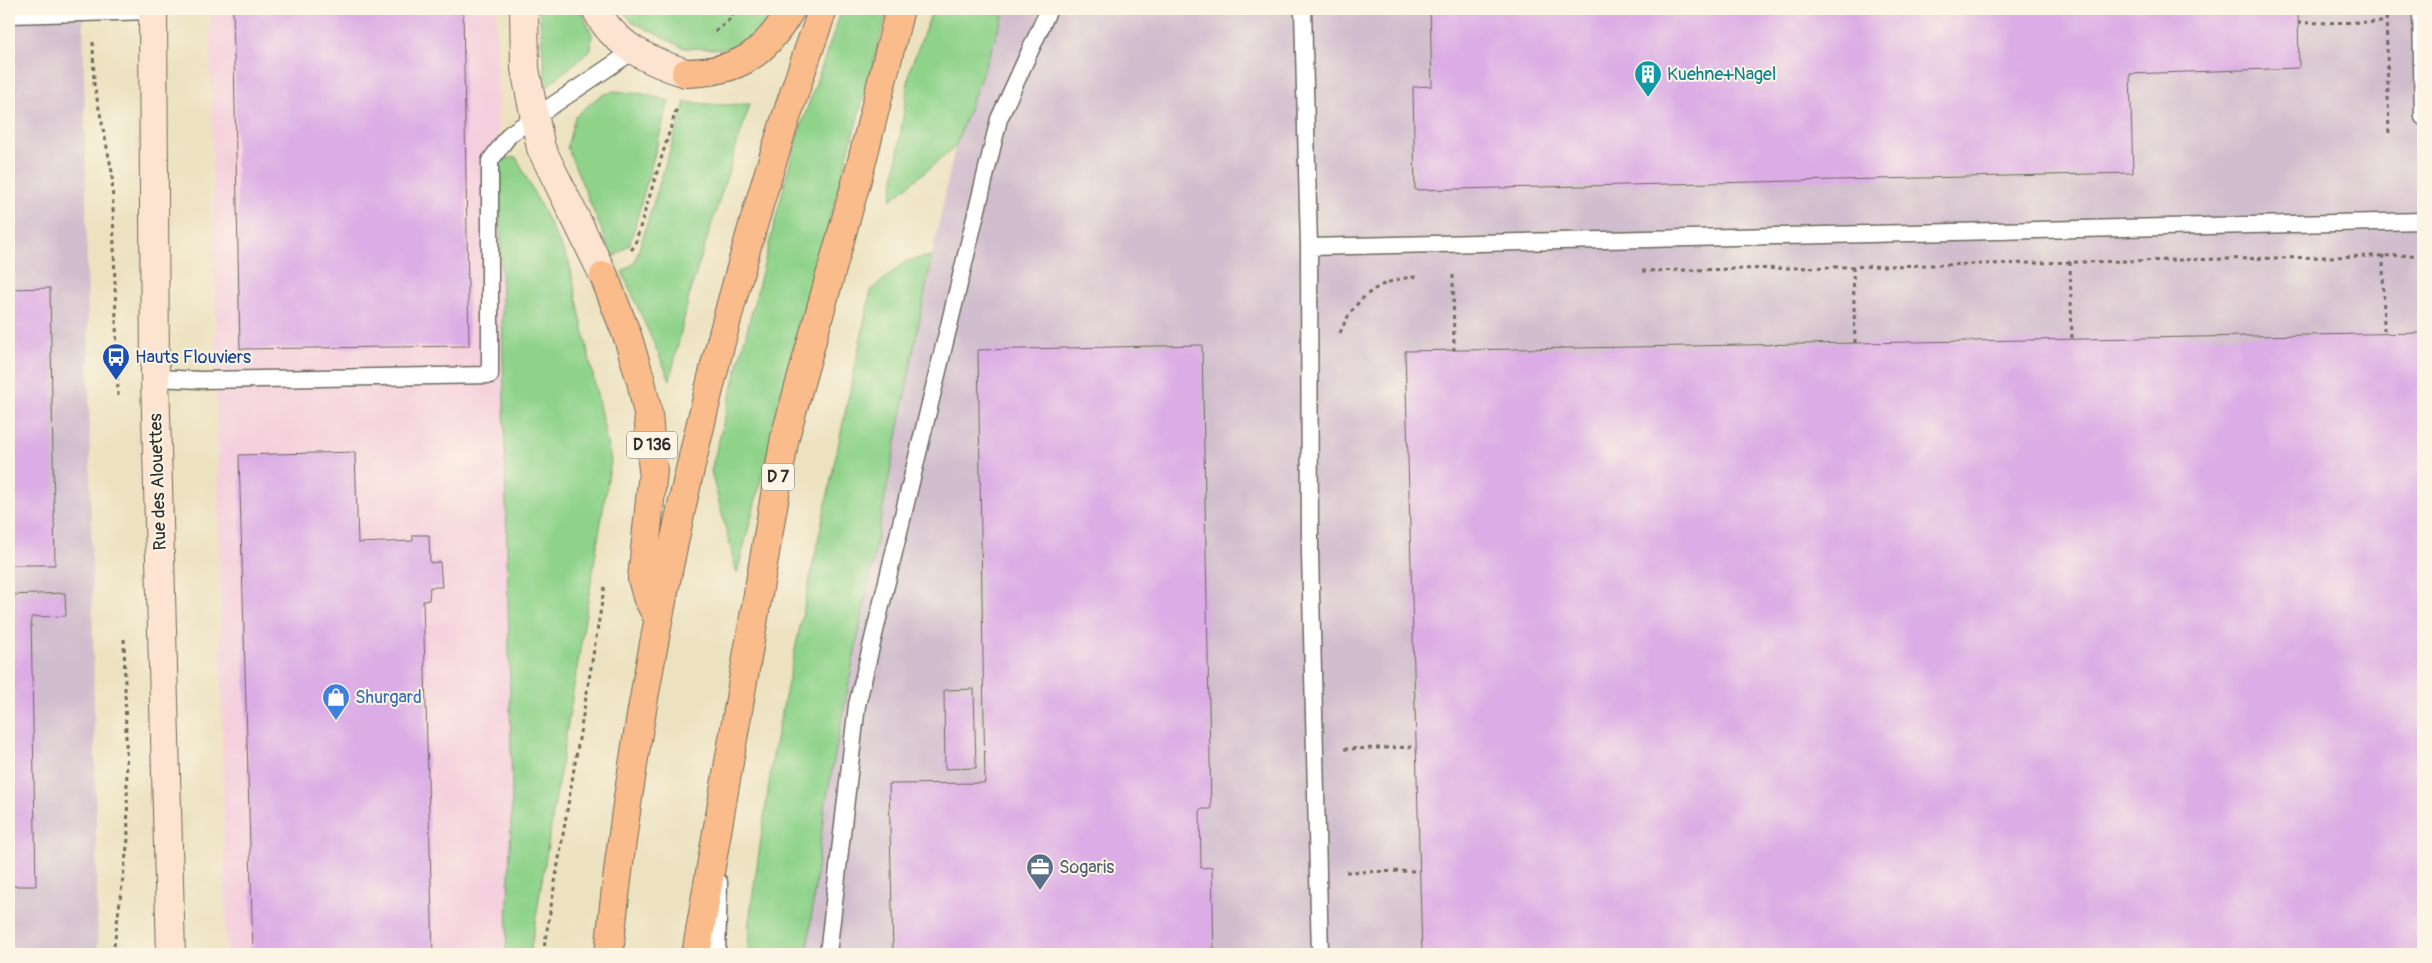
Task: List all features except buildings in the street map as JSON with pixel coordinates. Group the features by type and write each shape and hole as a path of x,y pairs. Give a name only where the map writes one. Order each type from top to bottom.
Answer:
{"highway":[{"path":"686,73 707,73 742,63 761,51 774,37 791,9"},
{"path":"609,954 635,748 658,618 699,432 727,316 774,159 823,9"},
{"name":"D 7","path":"696,954 722,794 786,437 861,164 900,9"},
{"name":"D 136","path":"604,276 642,381 648,414 653,471 652,497 642,579 647,597 658,618"}],"main road":[{"name":"D 136","path":"524,9 526,69 540,148 604,276"},
{"path":"596,9 616,35 633,51 686,73"},
{"name":"Rue des Alouettes","path":"153,10 155,378 171,954"}],"lane":[{"path":"828,954 858,705 999,119 1049,9"},
{"path":"1303,9 1309,248 1310,553 1320,954"},
{"path":"2420,9 2423,117"},
{"path":"9,15 153,10"},
{"path":"155,378 200,380 490,375 490,161 510,134 633,51"},
{"path":"1309,248 2423,221"},
{"path":"717,954 722,794"}],"path":[{"path":"2386,9 2389,137"},
{"path":"92,13 94,84 112,172 118,398"},
{"path":"2298,23 2386,22"},
{"path":"629,253 634,247 679,100"},
{"path":"1639,272 2423,254"},
{"path":"2383,256 2384,333"},
{"path":"2070,262 2072,338"},
{"path":"1853,267 1855,343"},
{"path":"1445,276 1463,275"},
{"path":"1339,337 1345,322 1359,301 1376,286 1402,277 1428,276"},
{"path":"1453,276 1454,350"},
{"path":"543,954 607,576"},
{"path":"113,954 128,839 124,632"},
{"path":"1343,740 1343,759"},
{"path":"1343,750 1416,747"},
{"path":"1346,863 1346,881"},
{"path":"1346,872 1419,871"}],"shaded area":[{"path":"9,9 83,9 98,954 9,954"},
{"path":"210,9 496,9 512,796 506,954 226,954"},
{"path":"1006,9 2423,9 2423,954 794,954 813,817 955,147"}],"green space":[{"path":"539,9 580,9 592,34 591,50 546,87"},
{"path":"622,9 778,9 770,25 746,43 721,49 684,48 631,21"},
{"path":"842,9 888,9 802,320 737,573 711,471 795,143"},
{"path":"933,9 1006,9 955,147 891,200 910,69"},
{"path":"614,91 643,94 669,101 630,244 613,258 567,147 575,117 598,97"},
{"path":"685,102 719,105 750,104 690,292 670,380 622,272 635,262"},
{"path":"516,157 569,262 611,461 530,954 506,954 512,796 499,160"},
{"path":"932,256 824,811 807,954 748,954 749,921 774,749 871,290 906,261"}],"place":[{"name":"Kuehne+Nagel","path":"1648,98"},
{"name":"Hauts Flouviers","path":"116,381"},
{"name":"Shurgard","path":"336,721"},
{"name":"Sogaris","path":"1040,891"}]}
